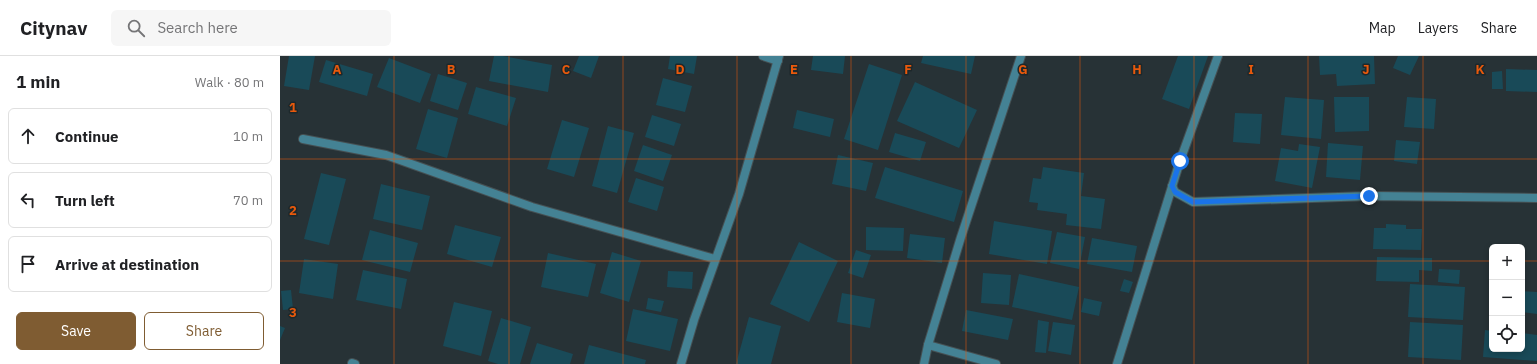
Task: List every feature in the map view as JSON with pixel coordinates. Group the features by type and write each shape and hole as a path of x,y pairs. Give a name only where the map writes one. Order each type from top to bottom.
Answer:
{"street":[{"path":"681,364 694,320 739,194 778,58 763,56"},
{"path":"924,364 928,345 961,237 1021,56"},
{"path":"1117,364 1172,186 1218,56"},
{"path":"303,138 386,156 532,207 715,259"},
{"path":"1172,186 1175,192 1193,202 1369,196 1537,198"},
{"path":"928,345 996,364"}],"building":[{"path":"289,56 315,56 309,90 284,86"},
{"path":"494,56 503,56 552,65 548,92 489,81"},
{"path":"579,56 599,56 591,78 573,71"},
{"path":"670,56 697,56 694,74 668,69"},
{"path":"813,56 845,56 843,74 811,70"},
{"path":"923,56 975,56 971,74 921,63"},
{"path":"1178,56 1208,56 1189,109 1162,99"},
{"path":"1319,56 1374,56 1375,84 1337,86 1336,74 1320,75"},
{"path":"1398,56 1419,56 1410,75 1393,68"},
{"path":"389,58 431,74 420,103 377,87"},
{"path":"326,60 373,74 367,96 319,82"},
{"path":"869,64 902,75 878,150 844,139"},
{"path":"1506,69 1537,70 1537,92 1506,91"},
{"path":"1502,71 1503,89 1492,89 1492,72"},
{"path":"438,74 467,83 458,110 430,101"},
{"path":"663,78 692,86 685,112 656,105"},
{"path":"915,82 977,110 959,148 897,121"},
{"path":"476,87 516,98 507,126 468,114"},
{"path":"1285,97 1324,100 1321,139 1281,135"},
{"path":"1334,97 1369,97 1369,131 1335,132"},
{"path":"1407,97 1436,99 1434,129 1404,127"},
{"path":"428,109 458,118 447,158 416,149"},
{"path":"797,110 834,119 830,137 793,128"},
{"path":"1235,113 1262,114 1260,144 1233,142"},
{"path":"652,115 681,124 674,146 645,137"},
{"path":"562,120 589,128 574,177 547,169"},
{"path":"608,126 634,133 617,193 592,186"},
{"path":"895,133 926,142 920,161 889,152"},
{"path":"1396,140 1420,142 1417,164 1394,161"},
{"path":"1328,143 1363,146 1360,180 1326,177"},
{"path":"1299,144 1320,147 1312,188 1275,181 1281,148 1298,151"},
{"path":"643,145 672,155 663,181 634,171"},
{"path":"838,155 873,163 866,191 832,184"},
{"path":"885,167 963,191 954,222 875,198"},
{"path":"1043,167 1084,173 1081,196 1105,199 1101,229 1066,225 1067,214 1037,210 1038,203 1029,202 1033,178 1041,179"},
{"path":"321,173 346,179 329,245 304,239"},
{"path":"636,178 664,187 657,211 628,202"},
{"path":"381,184 430,196 422,230 373,219"},
{"path":"994,221 1052,231 1047,264 989,254"},
{"path":"1386,224 1406,225 1406,229 1422,229 1421,250 1373,249 1374,228 1386,228"},
{"path":"455,225 501,237 492,267 447,254"},
{"path":"866,227 904,228 903,251 866,250"},
{"path":"370,230 418,243 410,272 362,260"},
{"path":"1057,232 1085,237 1079,269 1050,263"},
{"path":"910,234 945,238 942,263 907,258"},
{"path":"1092,238 1137,246 1132,272 1087,264"},
{"path":"799,242 838,261 809,322 770,304"},
{"path":"856,250 871,255 863,278 848,273"},
{"path":"612,252 641,261 629,302 600,293"},
{"path":"548,253 596,264 588,297 541,287"},
{"path":"1377,257 1432,258 1432,271 1419,270 1419,282 1376,281"},
{"path":"304,259 338,264 333,299 299,293"},
{"path":"1439,269 1460,270 1459,284 1438,282"},
{"path":"363,270 407,279 401,309 356,300"},
{"path":"668,271 693,272 692,289 667,287"},
{"path":"983,273 1011,275 1009,305 981,303"},
{"path":"1019,274 1079,287 1072,320 1012,307"},
{"path":"1124,279 1133,282 1129,293 1120,291"},
{"path":"1410,284 1465,287 1463,320 1408,317"},
{"path":"291,290 293,309 283,310 281,291"},
{"path":"1525,291 1537,292 1537,314 1525,312"},
{"path":"842,293 875,299 870,328 837,322"},
{"path":"648,298 664,301 661,312 646,309"},
{"path":"1084,298 1102,302 1099,316 1081,312"},
{"path":"454,302 492,311 481,356 443,346"},
{"path":"633,309 678,319 670,351 626,341"},
{"path":"966,310 1013,319 1008,340 962,331"},
{"path":"749,317 781,326 771,364 736,364"},
{"path":"501,318 531,327 520,364 498,364 488,361"},
{"path":"1038,320 1049,322 1046,353 1035,352"},
{"path":"1053,322 1075,325 1071,355 1048,351"},
{"path":"1410,322 1463,325 1461,360 1408,357"},
{"path":"280,326 285,328 280,340"},
{"path":"1485,330 1489,331 1489,352 1525,352 1525,333 1537,335 1537,361 1483,357"},
{"path":"537,343 573,354 570,364 530,364"},
{"path":"589,345 646,360 645,364 584,364"}],"route":[{"path":"1180,161 1172,186 1175,192 1193,202 1369,196"}]}
